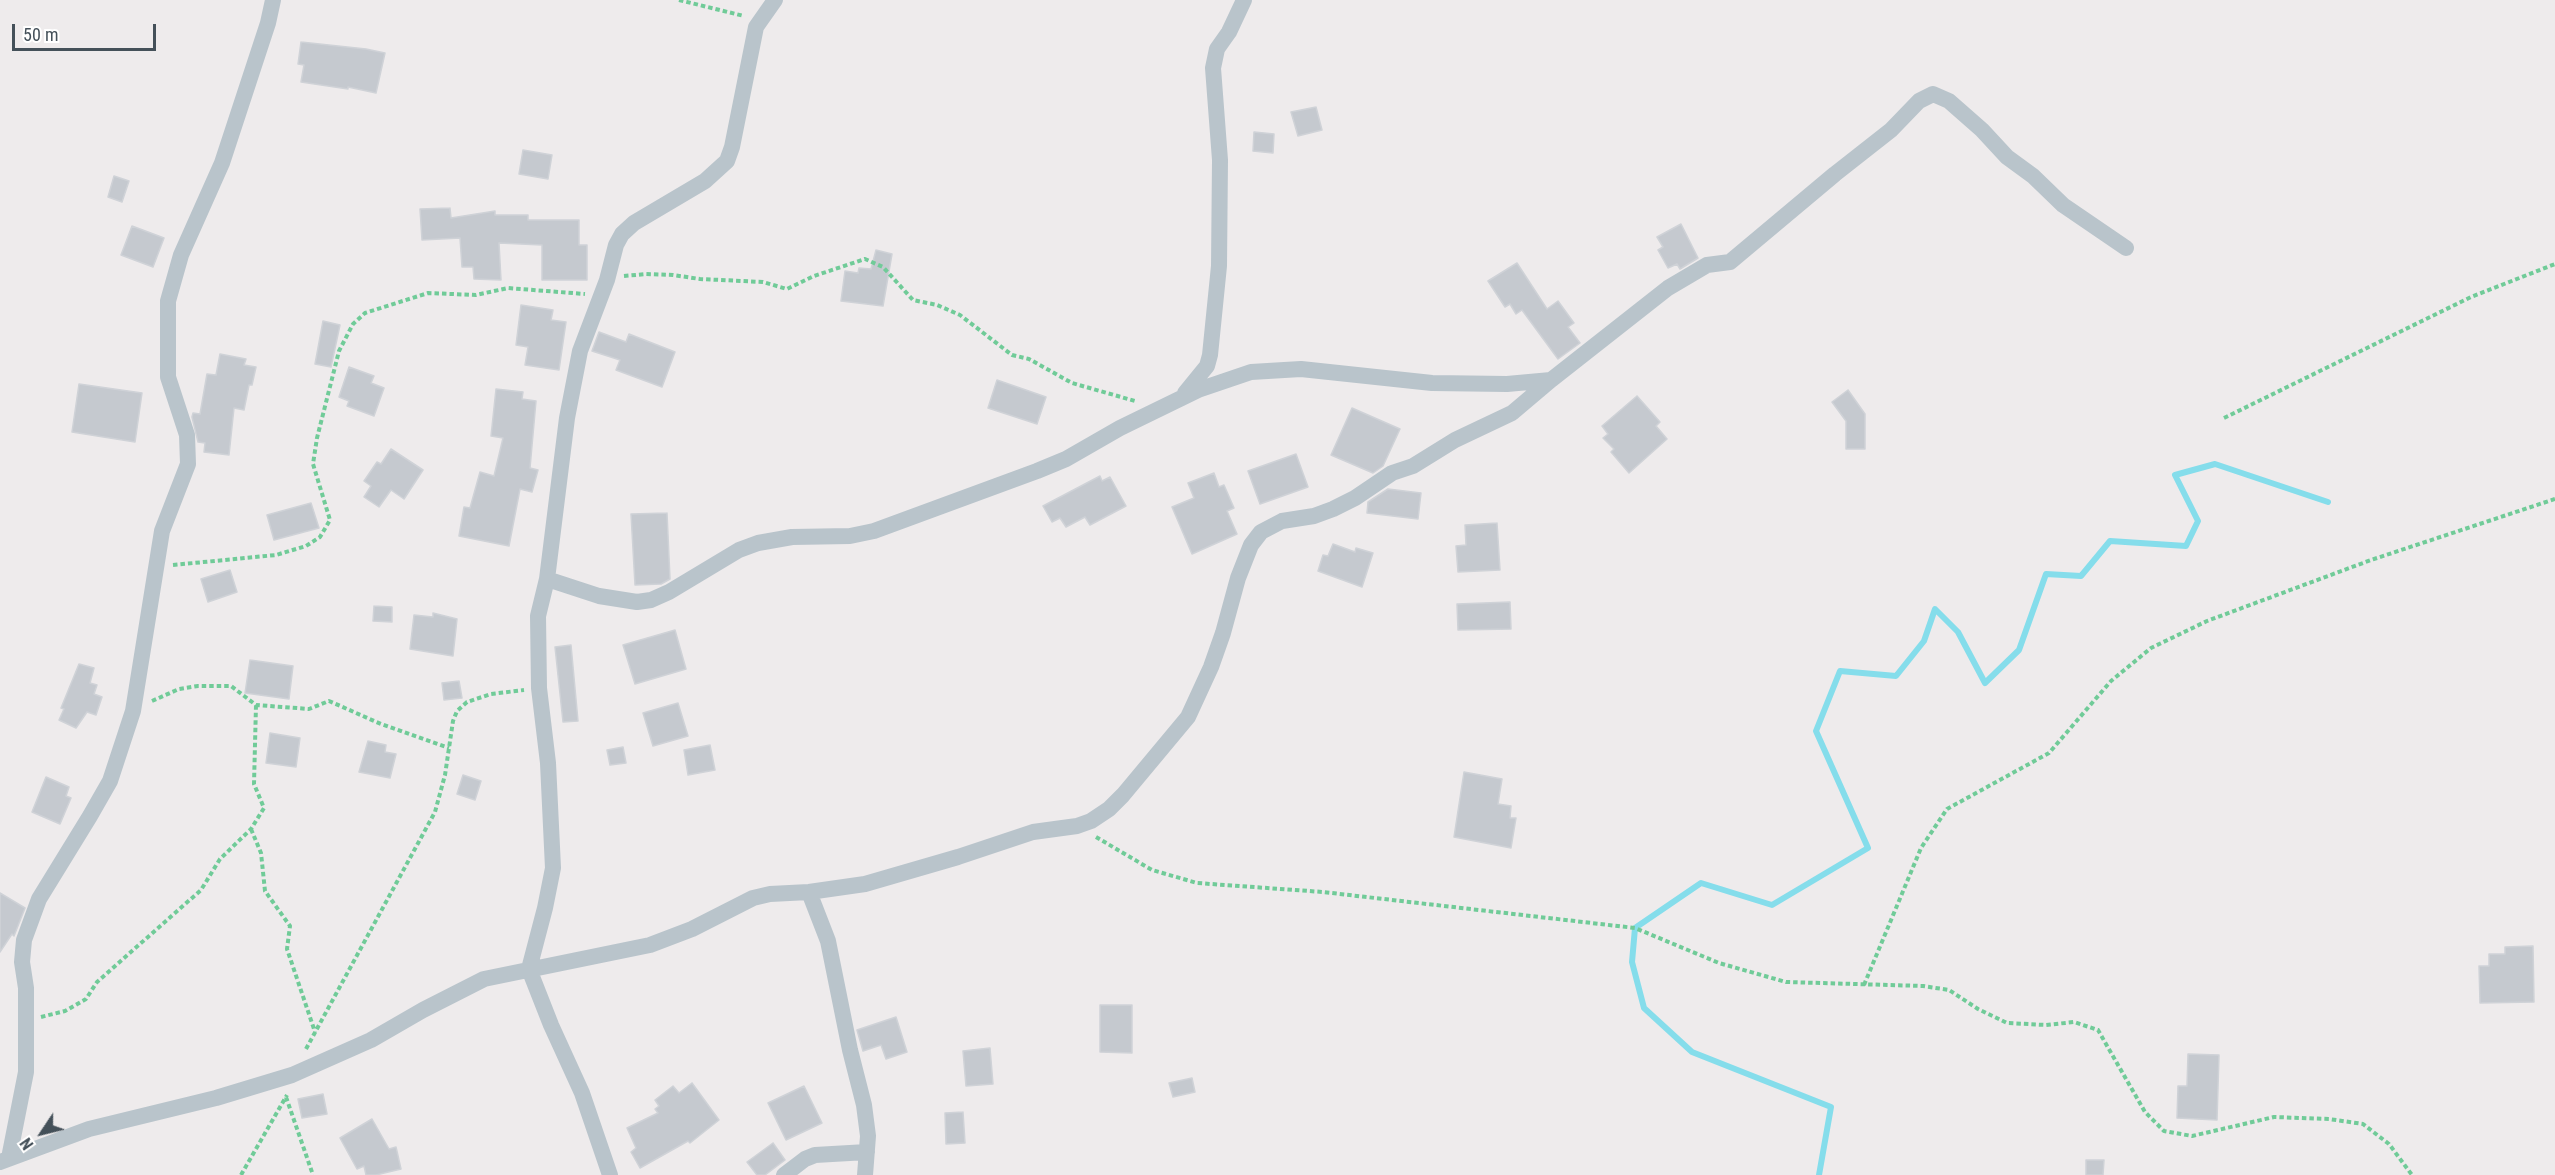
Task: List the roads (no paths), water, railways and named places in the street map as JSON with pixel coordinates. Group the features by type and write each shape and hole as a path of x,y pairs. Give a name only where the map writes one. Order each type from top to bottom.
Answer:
{"street":[{"path":"4,1160 26,1072 26,1020 22,962 24,940 39,899 110,780 133,711 162,531 188,464 187,435 168,377 168,301 181,255 222,163 268,23 273,0"},
{"path":"610,1175 582,1093 529,969 545,908 552,868 549,773 539,688 538,616 547,579 567,418 580,351 622,234 634,224 705,182 727,161 732,147 752,43 759,20 775,0"},
{"path":"1180,398 1198,379 1207,366 1210,355 1219,266 1220,160 1213,68 1217,50 1229,32 1244,0"},
{"path":"4,1160 89,1129 216,1098 292,1075 372,1040 423,1010 484,979 650,945 692,929 753,898 770,894 809,892 865,884 1033,832 1077,826 1091,821 1109,809 1188,717 1211,667 1238,578 1251,545 1261,531 1282,521 1314,516 1333,509 1355,498 1392,473 1413,466 1455,440 1512,413 1668,288 1707,266 1730,262 1827,180 1891,130 1919,101 1933,94 1949,101 1982,130 2007,157 2033,176 2062,205 2126,248"},
{"path":"547,579 599,596 637,602 651,600 669,592 740,550 758,543 792,537 850,536 874,531 1066,459 1180,398 1251,372 1291,369 1432,383 1507,384 1551,380"},
{"path":"809,892 828,941 850,1050 864,1105 868,1136 865,1175"},
{"path":"784,1175 805,1159 815,1155 867,1152"}],"waterway":[{"path":"1819,1175 1831,1107 1692,1052 1644,1008 1632,962 1635,928 1701,883 1772,905 1868,848 1816,731 1840,671 1896,676 1924,641 1935,609 1958,632 1985,683 2019,650 2046,574 2081,576 2110,541 2186,546 2198,521 2175,475 2215,464 2328,502"}]}
